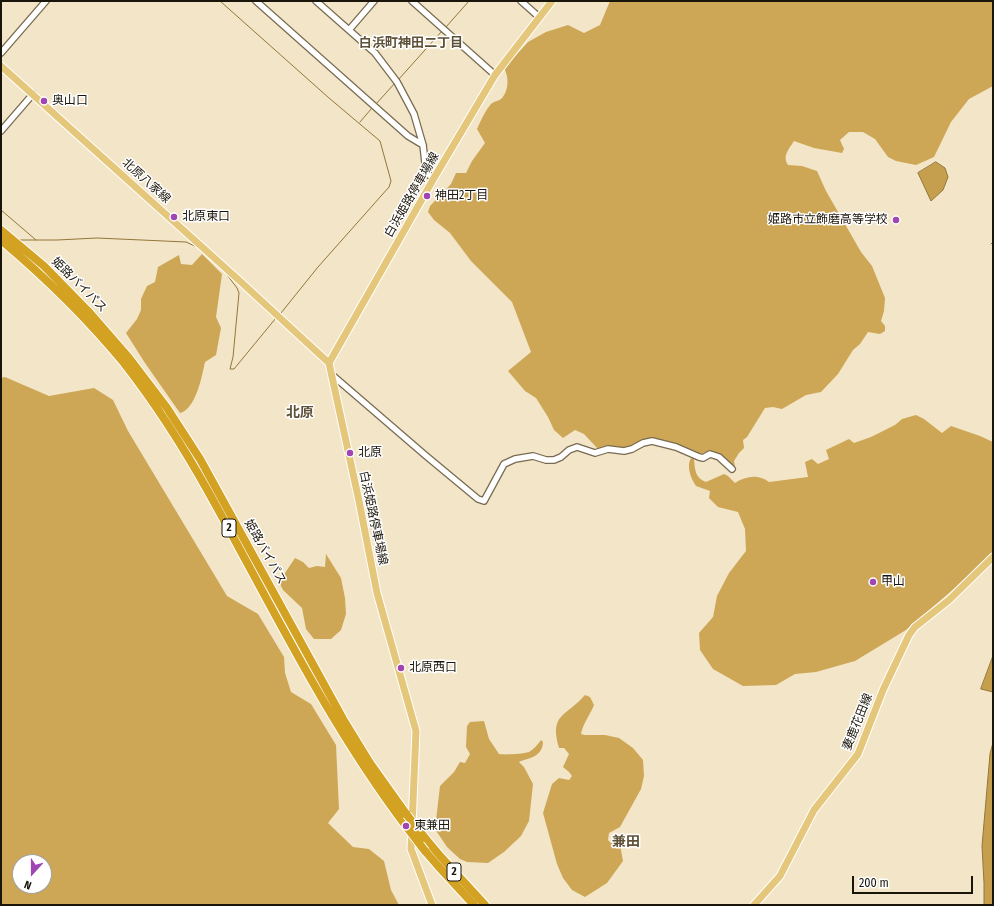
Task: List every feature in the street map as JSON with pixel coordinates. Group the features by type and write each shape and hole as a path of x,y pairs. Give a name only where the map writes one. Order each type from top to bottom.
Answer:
{"highway":[{"name":"姫路バイパス","path":"1,230 123,362 160,412 206,487 322,698 378,790 425,851 474,905"},
{"name":"姫路バイパス","path":"1,240 22,252 65,287 106,330 146,379 167,408 210,477 343,719 370,763 425,838 485,905"}],"main road":[{"name":"白浜姫路停車場線","path":"432,905 411,849 416,731 377,593 329,363 434,178 495,75 552,1"},
{"name":"北原八家線","path":"1,66 329,363"},
{"name":"妻鹿花田線","path":"754,905 780,876 814,810 858,754 883,690 909,635 915,627 949,600 993,557"}],"street":[{"path":"1,53 46,1"},
{"path":"256,1 408,136 423,145"},
{"path":"316,1 375,53 397,82 414,114 423,145 426,171 434,178"},
{"path":"349,30 374,1"},
{"path":"412,1 495,75"},
{"path":"520,1 539,17"},
{"path":"1,131 33,94"},
{"path":"331,374 424,455 478,499 484,501 504,464 515,459 533,456 546,460 554,460 561,457 569,450 577,447 595,453 608,449 632,449 643,443 652,441 676,447 703,458 710,454 719,457 732,469"}],"shaded area":[{"path":"610,1 993,1 993,86 969,99 951,122 934,157 916,165 896,161 888,157 875,139 863,132 849,132 840,140 844,149 842,153 814,148 794,141 788,150 786,162 788,165 802,166 817,171 826,191 861,252 872,266 885,298 884,311 881,321 885,326 885,331 880,334 868,332 860,344 853,350 838,374 821,392 806,395 782,409 773,407 765,408 747,437 743,440 744,448 734,461 735,467 731,466 725,458 718,453 709,451 700,454 692,452 672,442 663,441 635,445 624,449 599,450 584,434 575,430 563,438 554,430 536,398 525,391 508,371 531,352 512,302 471,261 450,233 434,220 428,212 430,206 451,184 456,173 466,173 472,161 485,143 477,129 483,116 492,103 501,99 506,91 507,79 504,68 528,42 546,32 568,25 584,33 600,25"},
{"path":"936,162 945,168 948,177 943,190 931,201 918,173"},
{"path":"202,254 222,274 216,317 221,328 216,355 205,362 194,399 186,410 180,413 126,333 137,319 141,310 141,299 147,286 155,282 158,267 179,255 181,264 192,265"},
{"path":"5,377 49,396 94,388 113,400 128,431 227,596 258,614 284,657 285,673 291,692 311,704 336,745 339,809 328,823 353,847 369,849 384,861 391,890 399,905 1,905 1,378"},
{"path":"916,415 924,419 942,433 951,426 993,442 993,553 906,630 855,661 816,672 795,674 776,685 743,686 713,669 700,650 699,633 713,617 717,596 729,573 746,551 745,529 738,512 718,507 709,498 710,491 696,486 692,480 690,472 689,465 691,458 694,459 695,470 698,476 706,482 724,474 735,483 748,477 761,478 769,482 808,477 805,462 812,459 818,464 829,459 826,450 849,439 854,443 871,437 895,425 902,419"},
{"path":"326,554 341,578 345,598 346,614 341,630 331,639 314,639 306,629 302,608 283,590 279,582 295,558 303,562 309,568 317,566 325,567"},
{"path":"993,656 993,692 981,689"},
{"path":"585,695 590,697 594,705 583,726 581,734 605,735 619,738 633,748 643,760 644,776 641,789 620,827 609,833 608,840 611,843 622,840 621,850 623,861 607,883 585,897 572,890 563,878 557,864 543,813 552,784 559,778 569,780 572,776 563,767 569,754 564,748 559,748 556,737 558,722 566,712"},
{"path":"484,721 489,739 499,754 529,752 541,740 543,742 541,751 538,754 519,762 524,767 533,784 529,821 521,836 504,852 488,863 467,862 460,859 447,847 435,829 440,786 454,772 460,762 465,763 470,754 466,747 467,726 470,722"},
{"path":"993,743 993,905 984,905 982,846 990,754"}],"waterway":[{"path":"220,1 329,98 380,141 391,181 389,187 318,267 281,313"},
{"path":"446,27 469,1"},
{"path":"399,79 442,31"},
{"path":"1,71 11,80"},
{"path":"376,104 395,83"},
{"path":"360,122 372,108"},
{"path":"110,169 191,242"},
{"path":"1,210 36,240"},
{"path":"20,240 97,238 186,242 197,247"},
{"path":"207,256 218,266"},
{"path":"225,272 239,293 233,357 230,369 234,369 276,318"}],"place":[{"name":"奥山口","path":"44,101"},
{"name":"神田2丁目","path":"427,196"},
{"name":"北原東口","path":"174,217"},
{"name":"姫路市立飾磨高等学校","path":"896,220"},
{"name":"北原","path":"350,453"},
{"name":"甲山","path":"873,582"},
{"name":"北原西口","path":"401,668"},
{"name":"東兼田","path":"406,826"}],"district":[{"name":"白浜町神田二丁目","path":"411,43"},
{"name":"北原","path":"300,413"},
{"name":"兼田","path":"626,842"}]}
